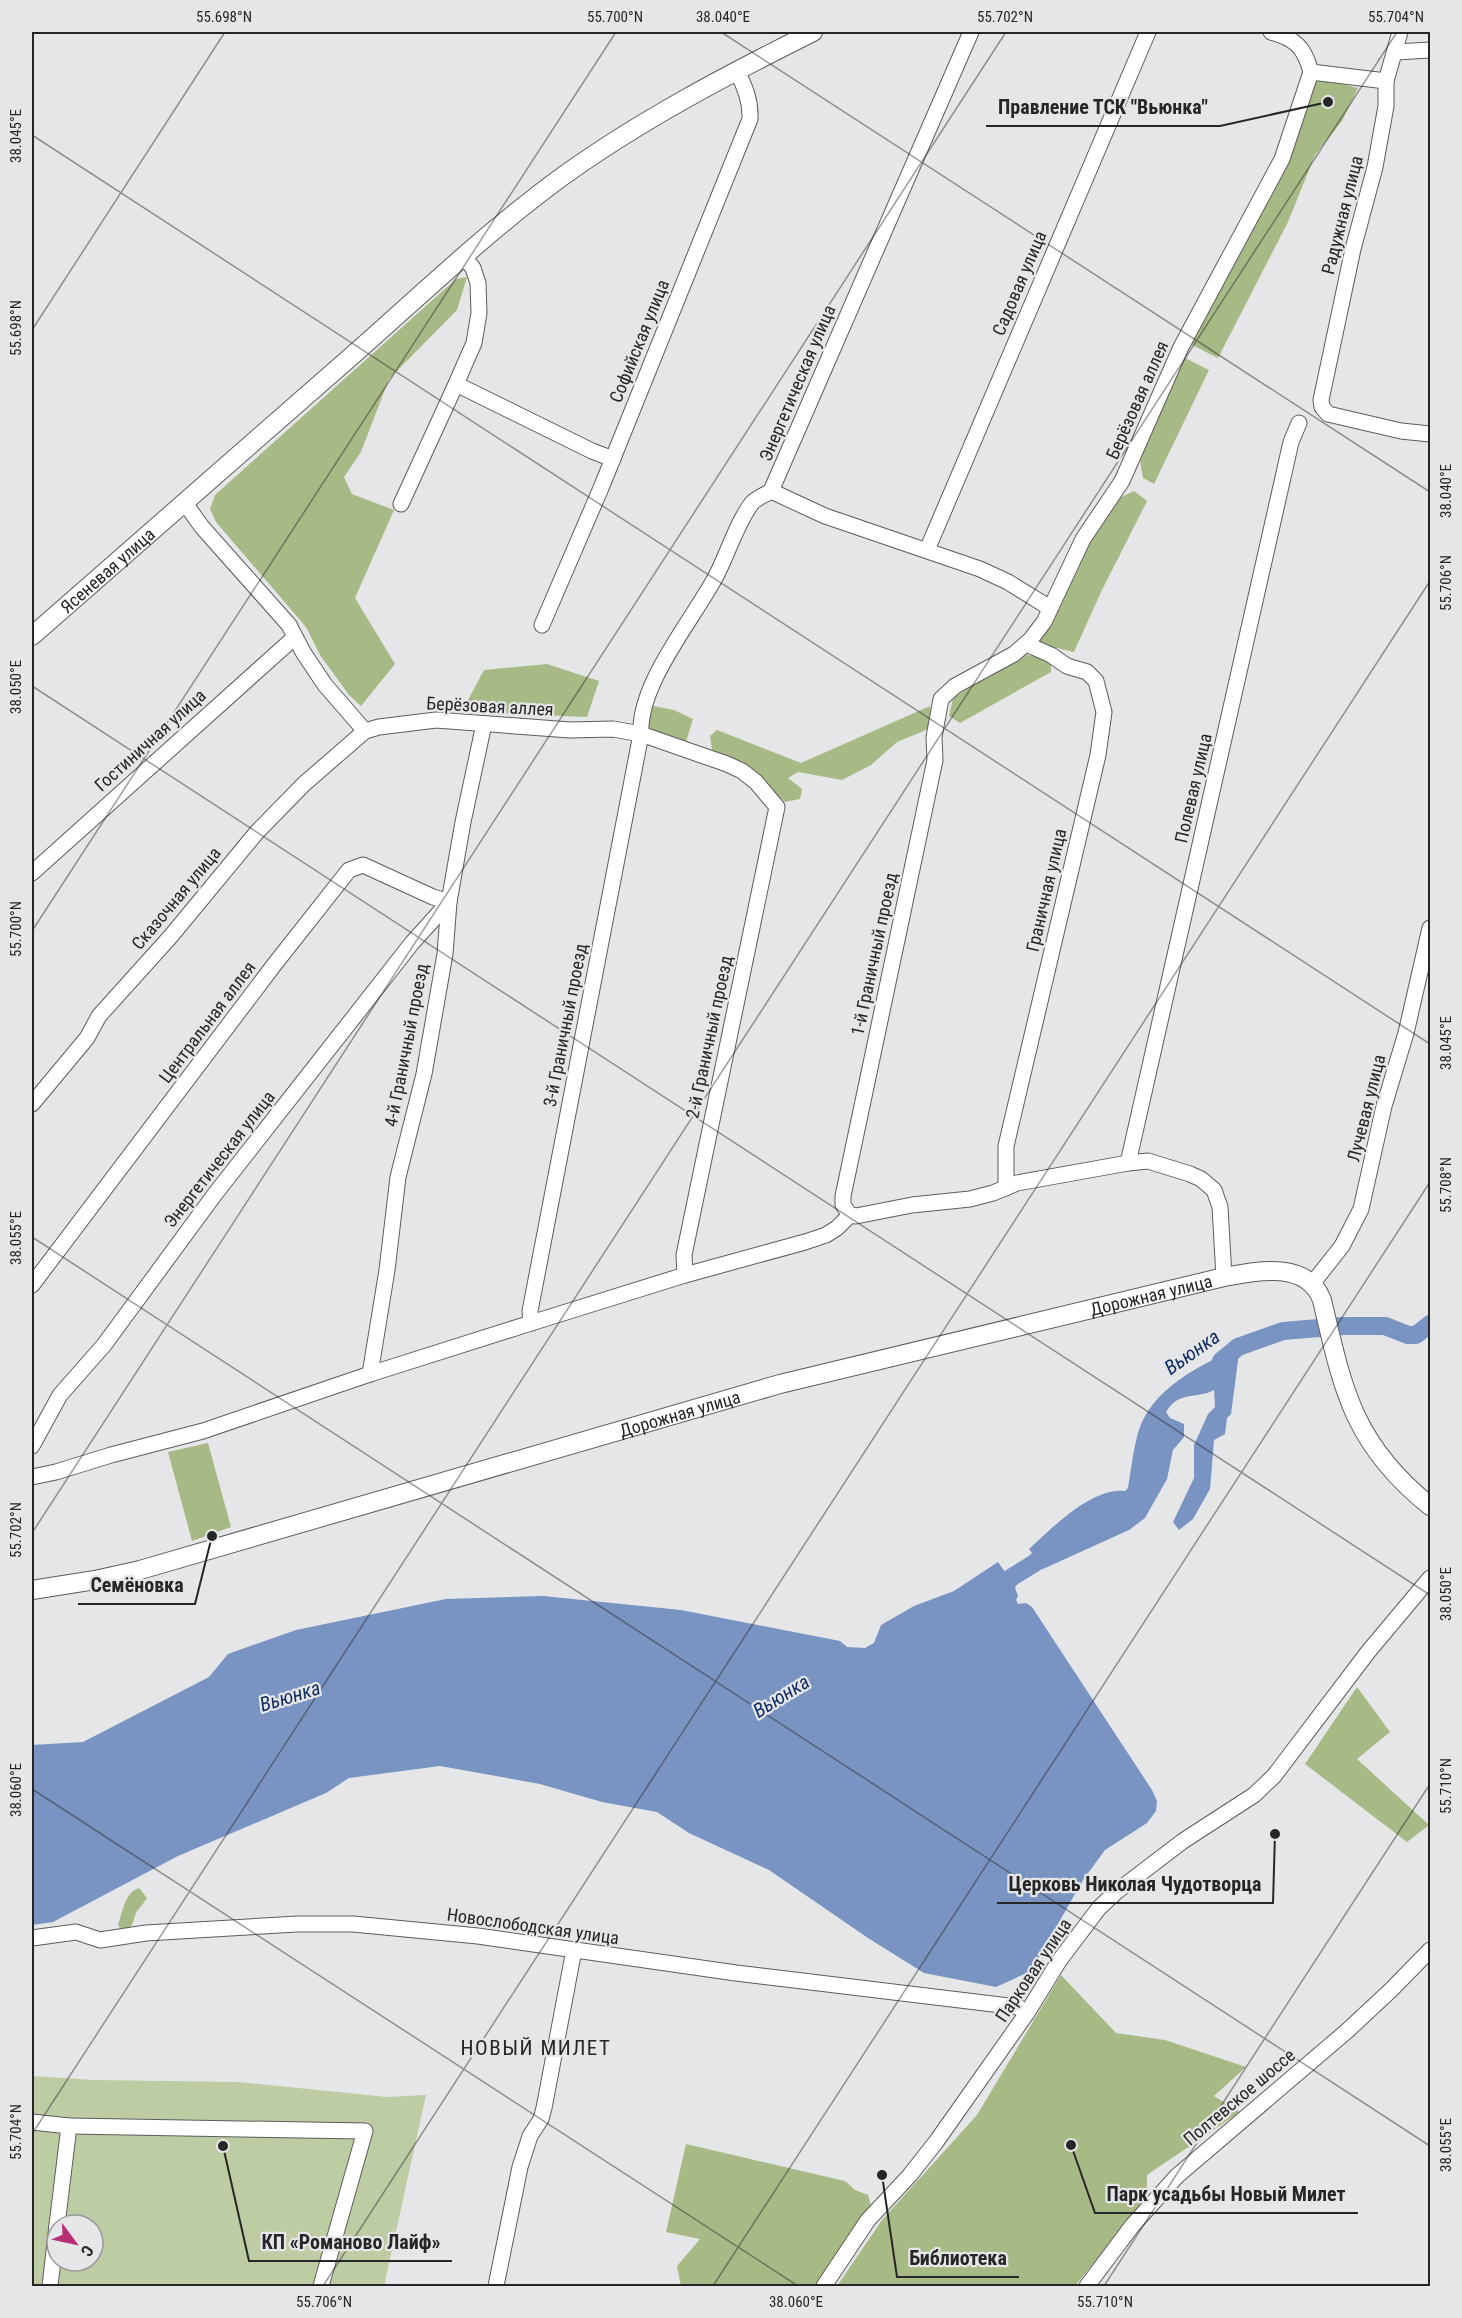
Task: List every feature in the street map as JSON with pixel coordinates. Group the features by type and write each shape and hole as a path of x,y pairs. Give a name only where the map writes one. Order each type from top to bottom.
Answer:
{"main road":[{"name":"Ясеневая улица","path":"32,636 464,257 565,175 678,102 813,32"},
{"name":"Дорожная улица","path":"32,1590 95,1580 150,1567 780,1384 1224,1277 1264,1271 1286,1272 1300,1276 1317,1292"},
{"path":"1317,1292 1353,1413 1375,1449 1394,1474 1431,1506"}],"street":[{"name":"Энергетическая улица","path":"641,734 640,721 654,680 714,579 746,512 754,501 771,491 971,32"},
{"name":"Садовая улица","path":"927,550 1148,32"},
{"path":"1271,32 1289,37 1297,43 1307,57 1311,72 1386,81"},
{"name":"Радужная улица","path":"1400,32 1386,81 1386,106 1375,167 1353,249 1321,400 1322,407 1328,414 1401,431 1431,434"},
{"path":"1396,52 1431,50"},
{"name":"Софийская улица","path":"542,625 613,459 750,119 751,107 736,70"},
{"name":"Берёзовая аллея","path":"941,699 955,686 1014,654 1026,644 1044,622 1083,539 1131,463 1181,347 1282,159 1311,72"},
{"path":"401,504 474,343 479,313 478,284 473,268 464,257"},
{"path":"456,384 592,451 613,459"},
{"name":"Полевая улица","path":"1128,1162 1291,442 1299,423"},
{"path":"771,491 825,516 980,569 1008,582 1050,608"},
{"path":"184,502 202,527 289,626 325,685 365,731"},
{"name":"Гостиничная улица","path":"32,873 295,637"},
{"name":"Граничная улица","path":"1006,1188 1006,1146 1098,755 1104,712 1096,681 1087,672 1067,666 1051,655 1026,644"},
{"name":"1-й Граничный проезд","path":"850,1215 843,1204 843,1196 935,760 934,737 941,699"},
{"name":"Берёзовая аллея","path":"365,731 379,727 436,720 570,730 613,729 641,734 742,771 756,782 777,807"},
{"name":"4-й Граничный проезд","path":"370,1374 387,1270 398,1177 424,1074 444,954 448,902 484,724"},
{"name":"Сказочная улица","path":"32,1104 87,1038 99,1016 171,936 257,832 304,784 365,731"},
{"name":"3-й Граничный проезд","path":"531,1323 530,1311 641,734"},
{"name":"2-й Граничный проезд","path":"685,1275 684,1255 777,807"},
{"name":"Центральная аллея","path":"32,1285 274,965 350,870 363,865 448,902"},
{"name":"Энергетическая улица","path":"32,1446 60,1395 104,1345 215,1194 390,971 448,902"},
{"name":"Лучевая улица","path":"1317,1292 1361,1209 1384,1106 1406,1033 1431,928"},
{"path":"32,1477 203,1431 370,1374 531,1323 685,1275 826,1235 850,1215 970,1199 1017,1183 1128,1162 1158,1163 1201,1179 1214,1190 1220,1207 1224,1277"},
{"name":"Парковая улица","path":"824,2286 868,2220 914,2170 936,2142 1028,2013 1063,1956 1104,1903 1183,1841 1254,1795 1274,1776 1368,1652 1431,1578"},
{"name":"Новослободская улица","path":"32,1938 76,1932 100,1940 181,1931 297,1924 352,1924 478,1936 883,1992 1018,2007 1028,2013"},
{"path":"496,2286 520,2168 530,2136 541,2119 544,2108 574,1950"},
{"name":"Полтевское шоссе","path":"1087,2286 1132,2226 1178,2176 1347,2031 1431,1950"},
{"path":"32,2122 69,2126 365,2131 321,2286"},
{"path":"58,2213 69,2126"}],"green space":[{"path":"1317,78 1358,88 1342,121 1315,155 1288,222 1218,358 1190,344 1294,146"},
{"path":"467,277 457,310 389,379 361,452 344,477 352,494 394,510 355,598 395,664 361,706 349,695 320,655 306,627 216,522 210,509 215,495 456,279"},
{"path":"1185,358 1209,370 1154,484 1143,478 1140,460 1161,405"},
{"path":"1134,491 1147,501 1101,592 1074,652 1036,643 1082,555 1115,500"},
{"path":"1023,654 1051,661 1051,672 960,723 949,716 953,698"},
{"path":"547,664 599,681 587,717 473,712 467,702 484,670"},
{"path":"653,706 674,710 693,719 686,742 660,735 646,726"},
{"path":"930,706 931,728 897,742 871,765 842,780 798,772 788,778 802,789 800,799 785,802 743,764 712,750 710,736 717,730 801,763"},
{"path":"208,1443 231,1527 192,1541 168,1452"},
{"path":"1357,1687 1390,1732 1357,1759 1429,1825 1407,1842 1305,1764"},
{"path":"139,1888 147,1898 137,1911 131,1926 122,1930 118,1925 125,1903 134,1890"},
{"path":"1061,1975 1116,2033 1165,2040 1246,2067 1214,2096 1240,2112 1147,2175 1147,2198 1075,2286 837,2286 882,2220 977,2115"},
{"path":"32,2076 94,2080 239,2082 387,2097 426,2095 384,2286 32,2286"},
{"path":"686,2144 845,2181 855,2190 868,2195 872,2209 817,2286 681,2286 677,2266 700,2239 666,2232"}],"water":[{"path":"1238,1347 1231,1414 1227,1418 1225,1434 1214,1440 1210,1489 1193,1519 1179,1530 1173,1522 1194,1478 1194,1445 1208,1414 1215,1407 1214,1390 1182,1398 1171,1405 1166,1412 1170,1418 1184,1424 1184,1437 1173,1450 1167,1479 1145,1518 1129,1530 1032,1572 1025,1561 1032,1553 1029,1549 1049,1531 1086,1502 1099,1495 1112,1491 1125,1491 1128,1488 1138,1433 1144,1417 1154,1403 1179,1380"},
{"path":"998,1562 1005,1572 1012,1570 1019,1580 1015,1588 1018,1604 1026,1603 1032,1607 1157,1801 1156,1811 1147,1823 1105,1850 1083,1880 1031,1971 996,1987 924,1973 868,1938 769,1870 689,1833 657,1812 602,1802 540,1784 440,1766 349,1778 326,1793 178,1856 53,1922 32,1925 32,1745 83,1742 209,1677 228,1654 296,1630 446,1599 543,1596 681,1610 840,1641 847,1647 865,1648 874,1643 881,1625 914,1606 954,1591"}],"waterway":[{"name":"Вьюнка","path":"1221,1361 1238,1347 1283,1331 1343,1326 1385,1326 1408,1335 1416,1335 1430,1324"},
{"name":"Вьюнка","path":"996,1587 1049,1554"}],"place":[{"name":"Правление ТСК \"Вьюнка\"","path":"1328,102"},
{"name":"Семёновка","path":"212,1536"},
{"name":"Церковь Николая Чудотворца","path":"1275,1834"},
{"name":"Парк усадьбы Новый Милет","path":"1071,2145"},
{"name":"КП «Романово Лайф»","path":"223,2146"},
{"name":"Библиотека","path":"882,2175"}],"district":[{"name":"НОВЫЙ МИЛЕТ","path":"536,2048"}]}
